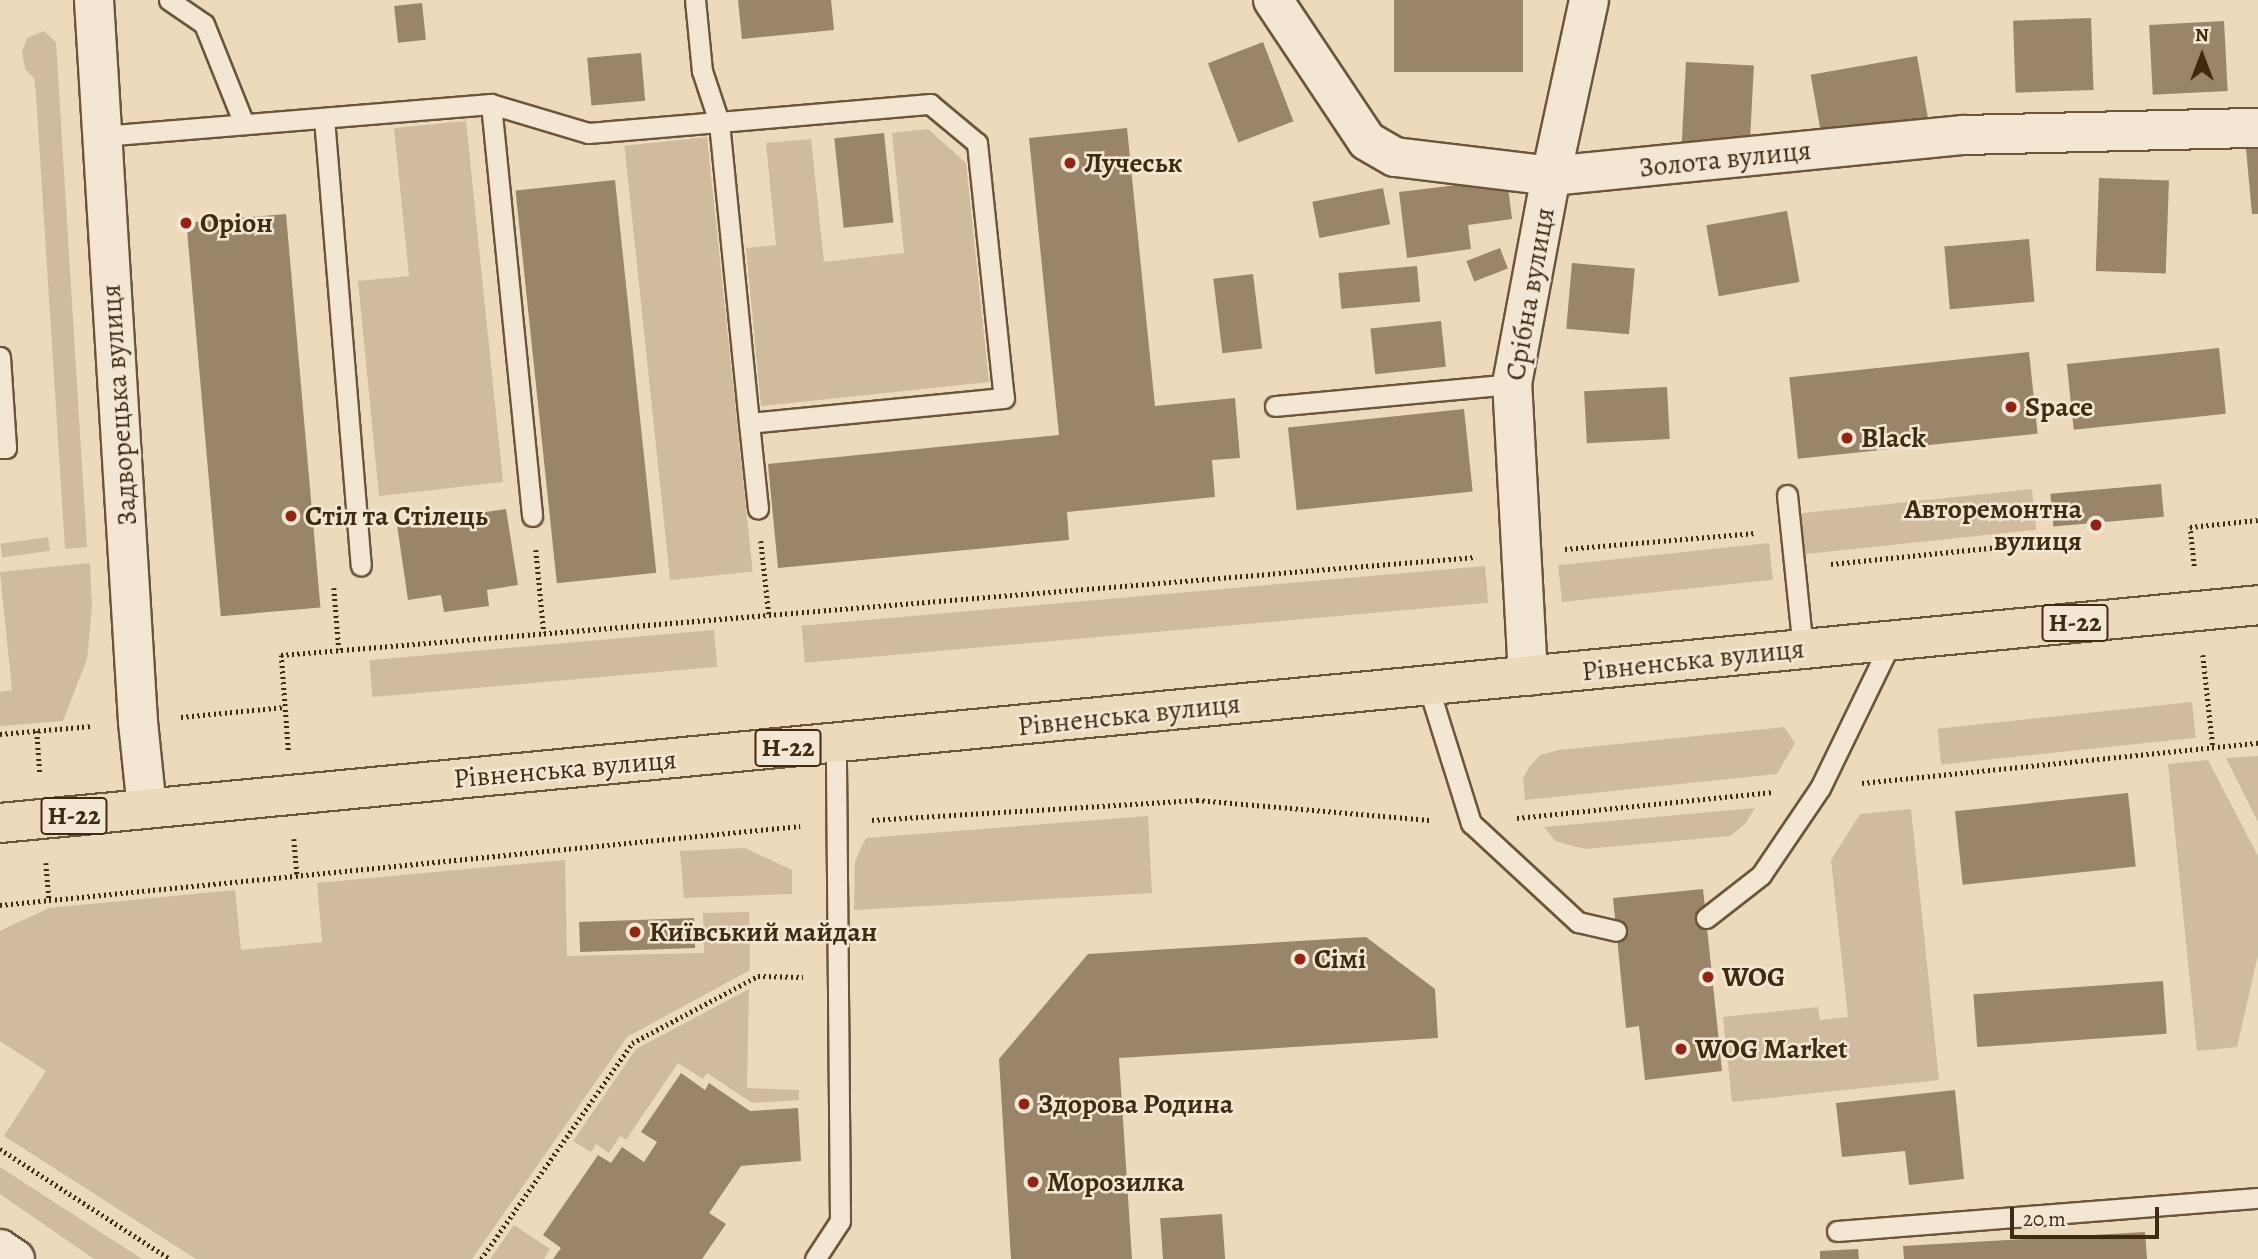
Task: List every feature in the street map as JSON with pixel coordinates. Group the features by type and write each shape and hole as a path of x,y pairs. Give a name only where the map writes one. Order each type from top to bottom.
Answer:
{"main road":[{"name":"Рівненська вулиця","path":"0,823 2258,605"}],"street":[{"name":"Задворецька вулиця","path":"94,0 138,722 147,809"},
{"name":"Золота вулиця","path":"1273,0 1367,141 1395,157 1551,176 1964,135 2258,128"},
{"name":"Срібна вулиця","path":"1528,676 1512,384 1551,176 1589,0"},
{"path":"0,1249 15,1259"}],"lane":[{"path":"169,0 204,24 244,124"},
{"path":"695,0 702,71 719,122 758,509"},
{"path":"102,136 491,104 588,134 930,104 977,143 1004,398 749,423"},
{"path":"491,104 532,516"},
{"path":"324,118 361,565"},
{"path":"0,357 6,448 0,448"},
{"path":"1275,406 1512,384"},
{"path":"1787,495 1802,650"},
{"path":"1706,918 1761,875 1812,799 1892,640"},
{"path":"1428,686 1471,823 1578,922 1616,931"},
{"path":"815,1259 840,1221 836,743"},
{"path":"1837,1231 2258,1198"}],"path":[{"path":"758,509 769,615"},
{"path":"532,516 544,633"},
{"path":"2190,527 2258,520"},
{"path":"281,655 1791,530"},
{"path":"1795,568 2046,542"},
{"path":"339,650 332,568 361,565"},
{"path":"0,734 37,731"},
{"path":"0,905 838,822 1197,800 1471,823"},
{"path":"481,1259 632,1043 758,976 839,977"},
{"path":"0,1149 170,1259"}],"shaded area":[{"path":"44,31 56,42 87,547 65,549 36,95 34,78 25,69 22,52 27,38"},
{"path":"466,121 503,482 379,496 358,281 409,276 394,128"},
{"path":"928,129 966,163 989,382 761,406 746,248 776,245 766,143 811,139 824,262 904,253 892,133"},
{"path":"707,137 753,572 670,580 624,146"},
{"path":"2032,489 2036,530 1804,554 1799,513"},
{"path":"48,537 50,551 2,558 0,544"},
{"path":"1769,543 1773,580 1562,602 1558,565"},
{"path":"90,563 92,607 87,659 63,721 0,726 0,692 12,690 0,572"},
{"path":"1485,566 1488,603 805,663 802,626"},
{"path":"714,630 717,667 373,697 369,660"},
{"path":"2192,702 2196,738 1941,765 1937,729"},
{"path":"1784,727 1795,743 1777,774 1525,800 1523,779 1540,755 1559,750"},
{"path":"2258,756 2258,822 2226,758"},
{"path":"2208,760 2258,856 2258,955 2237,1047 2197,1051 2168,764"},
{"path":"1755,808 1745,824 1730,836 1585,849 1555,841 1544,827"},
{"path":"1911,809 1939,1080 1732,1102 1723,1017 1818,1007 1820,1020 1848,1017 1831,860 1860,814"},
{"path":"1148,816 1152,893 854,910 855,861 866,838"},
{"path":"745,848 792,870 792,894 684,898 680,851"},
{"path":"565,860 567,956 704,953 703,913 749,912 750,970 627,1037 472,1259 196,1259 4,1136 46,1071 0,1041 0,931 8,927 49,908 235,890 241,950 322,942 317,883"},
{"path":"749,989 747,1088 799,1090 799,1100 752,1103 707,1073 703,1079 678,1063 626,1140 620,1136 609,1153 596,1144 591,1152 573,1141 636,1049"},
{"path":"0,1167 142,1259 94,1259 0,1194"},
{"path":"514,1225 550,1249 544,1259 490,1259"}],"building":[{"path":"738,0 831,0 834,30 742,39"},
{"path":"1394,0 1523,0 1523,72 1394,72"},
{"path":"422,3 426,40 398,43 394,6"},
{"path":"2091,18 2094,90 2016,93 2013,21"},
{"path":"2224,21 2228,91 2153,95 2149,25"},
{"path":"1263,42 1293,121 1238,142 1208,63"},
{"path":"641,53 645,101 591,106 587,58"},
{"path":"1917,56 1928,117 1821,136 1811,75"},
{"path":"1686,62 1754,66 1750,145 1682,142"},
{"path":"1127,128 1155,406 1235,398 1240,458 1212,460 1215,497 1067,512 1069,540 778,568 768,464 1059,435 1029,138"},
{"path":"884,133 893,223 844,228 834,138"},
{"path":"2258,148 2258,214 2252,214 2246,149"},
{"path":"2099,178 2169,180 2166,273 2096,271"},
{"path":"1507,179 1512,219 1468,225 1471,249 1407,258 1399,192"},
{"path":"615,180 656,573 557,583 516,190"},
{"path":"1383,188 1390,224 1319,238 1312,202"},
{"path":"1787,211 1800,282 1719,296 1706,225"},
{"path":"286,214 320,607 221,616 186,223"},
{"path":"2029,239 2034,302 1950,309 1944,246"},
{"path":"1500,248 1508,269 1474,281 1466,261"},
{"path":"1572,263 1635,268 1629,334 1566,329"},
{"path":"1417,266 1420,302 1341,309 1338,273"},
{"path":"1253,274 1262,348 1222,353 1213,279"},
{"path":"1441,321 1446,367 1375,374 1370,328"},
{"path":"2219,348 2226,414 2074,430 2067,364"},
{"path":"2029,352 2038,434 1798,459 1789,377"},
{"path":"1667,387 1670,439 1587,443 1584,391"},
{"path":"1464,409 1473,492 1297,510 1288,428"},
{"path":"2161,484 2164,517 2053,527 2050,494"},
{"path":"506,509 518,585 487,590 489,606 444,612 441,595 408,600 397,525"},
{"path":"2128,793 2136,867 1963,885 1955,811"},
{"path":"1703,889 1722,1071 1645,1080 1639,1026 1626,1028 1613,898"},
{"path":"694,918 695,948 580,952 579,922"},
{"path":"1366,937 1435,989 1438,1038 1119,1058 1132,1259 1011,1259 999,1059 1088,954"},
{"path":"2163,981 2167,1034 1977,1047 1973,994"},
{"path":"681,1073 705,1090 709,1083 750,1111 798,1108 801,1161 741,1166 709,1213 726,1224 702,1259 553,1259 561,1248 543,1235 598,1155 611,1163 622,1147 644,1162 657,1142 641,1132"},
{"path":"1955,1090 1964,1179 1909,1185 1905,1151 1842,1157 1836,1103"},
{"path":"1222,1214 1225,1259 1163,1259 1160,1218"},
{"path":"2145,1232 2147,1259 1904,1259 1903,1246"},
{"path":"1858,1249 1859,1259 1820,1259 1820,1251"}],"place":[{"name":"Лучеськ","path":"1070,163"},
{"name":"Оріон","path":"186,223"},
{"name":"Space","path":"2011,407"},
{"name":"Black","path":"1847,438"},
{"name":"Стіл та Стілець","path":"291,516"},
{"name":"Авторемонтна вулиця","path":"2096,525"},
{"name":"Київський майдан","path":"635,932"},
{"name":"Сімі","path":"1300,959"},
{"name":"WOG","path":"1708,977"},
{"name":"WOG Market","path":"1681,1049"},
{"name":"Здорова Родина","path":"1024,1104"},
{"name":"Морозилка","path":"1033,1182"}]}
